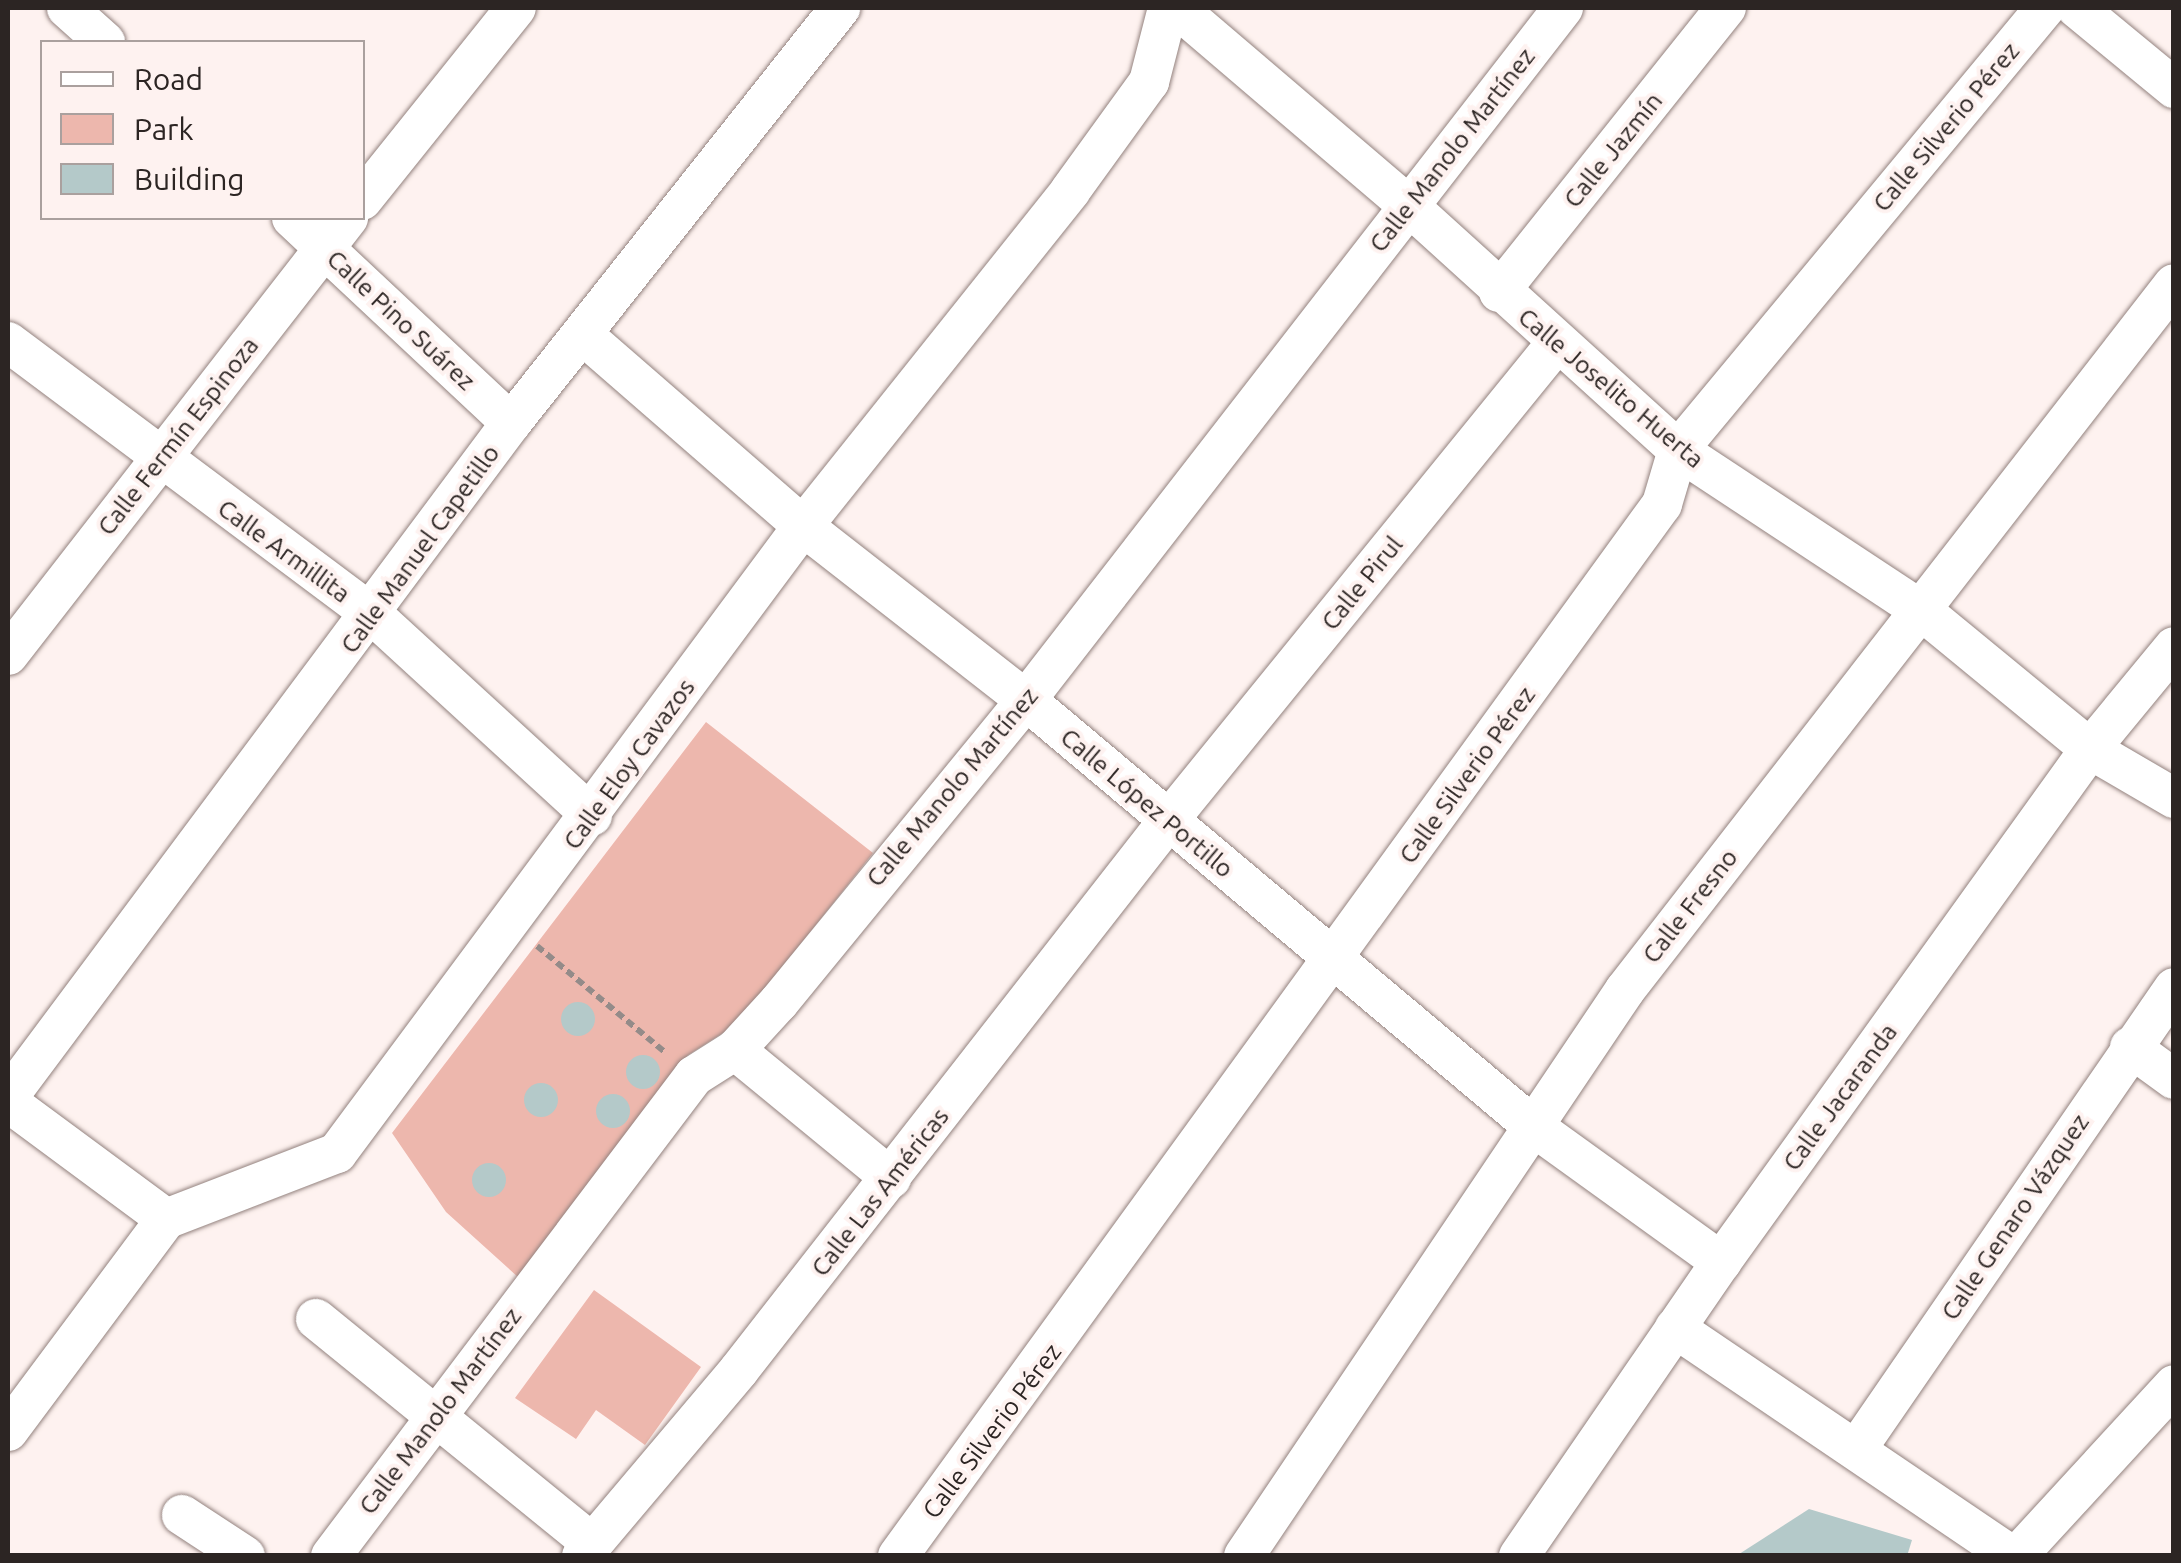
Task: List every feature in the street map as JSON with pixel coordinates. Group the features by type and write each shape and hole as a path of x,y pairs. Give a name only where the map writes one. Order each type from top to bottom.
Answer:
{"street":[{"path":"67,8 102,40"},
{"path":"365,196 516,8"},
{"name":"Calle Manuel Capetillo","path":"8,1100 374,615 511,424 840,8"},
{"name":"Calle Eloy Cavazos","path":"166,1218 337,1154 592,816 803,526 1148,82 1168,8"},
{"name":"Calle Joselito Huerta","path":"1177,8 1409,206 1555,345 1678,450 1920,610 2090,750 2174,798"},
{"name":"Calle Manolo Martínez","path":"331,1556 694,1076 736,1050 1026,700 1563,8"},
{"name":"Calle Jazmín","path":"1499,292 1726,8"},
{"name":"Calle Silverio Pérez","path":"898,1556 1662,504 1678,450 2045,8"},
{"path":"2077,8 2174,88"},
{"name":"Calle Pino Suárez","path":"298,220 336,233 511,424"},
{"name":"Calle Fermín Espinoza","path":"8,655 336,233"},
{"name":"Calle Fresno","path":"1244,1556 1624,990 2174,284"},
{"name":"Calle López Portillo","path":"582,334 803,526 1026,700 1333,962 1534,1127 1721,1262"},
{"name":"Calle Armillita","path":"8,342 160,461 374,615 592,816"},
{"name":"Calle Pirul","path":"1168,821 1555,345"},
{"name":"Calle Jacaranda","path":"1519,1556 1721,1262 2090,750 2174,647"},
{"name":"Calle Las Américas","path":"587,1549 891,1178 1168,821"},
{"name":"Calle Genaro Vázquez","path":"1858,1447 2174,988"},
{"path":"2130,1047 2174,1079"},
{"path":"736,1050 891,1178"},
{"path":"8,1100 166,1218 8,1431"},
{"path":"316,1319 439,1412 587,1549"},
{"path":"1675,1328 1858,1447 2015,1556 2174,1384"},
{"path":"182,1516 245,1556"}],"path":[{"path":"510,924 694,1076"}],"green space":[{"path":"706,722 873,853 737,1024 688,1055 519,1278 446,1212 392,1133"},
{"path":"594,1290 701,1367 645,1445 596,1410 576,1439 515,1398"}],"building":[{"path":"578,1002 590,1007 595,1019 590,1031 578,1036 566,1031 561,1019 566,1007"},
{"path":"643,1055 655,1060 660,1072 655,1084 643,1089 631,1084 626,1072 631,1060"},
{"path":"541,1083 553,1088 558,1100 553,1112 541,1117 529,1112 524,1100 529,1088"},
{"path":"613,1094 625,1099 630,1111 625,1123 613,1128 601,1123 596,1111 601,1099"},
{"path":"489,1163 501,1168 506,1180 501,1192 489,1197 477,1192 472,1180 477,1168"},
{"path":"1809,1509 1912,1540 1907,1556 1736,1556"}]}
